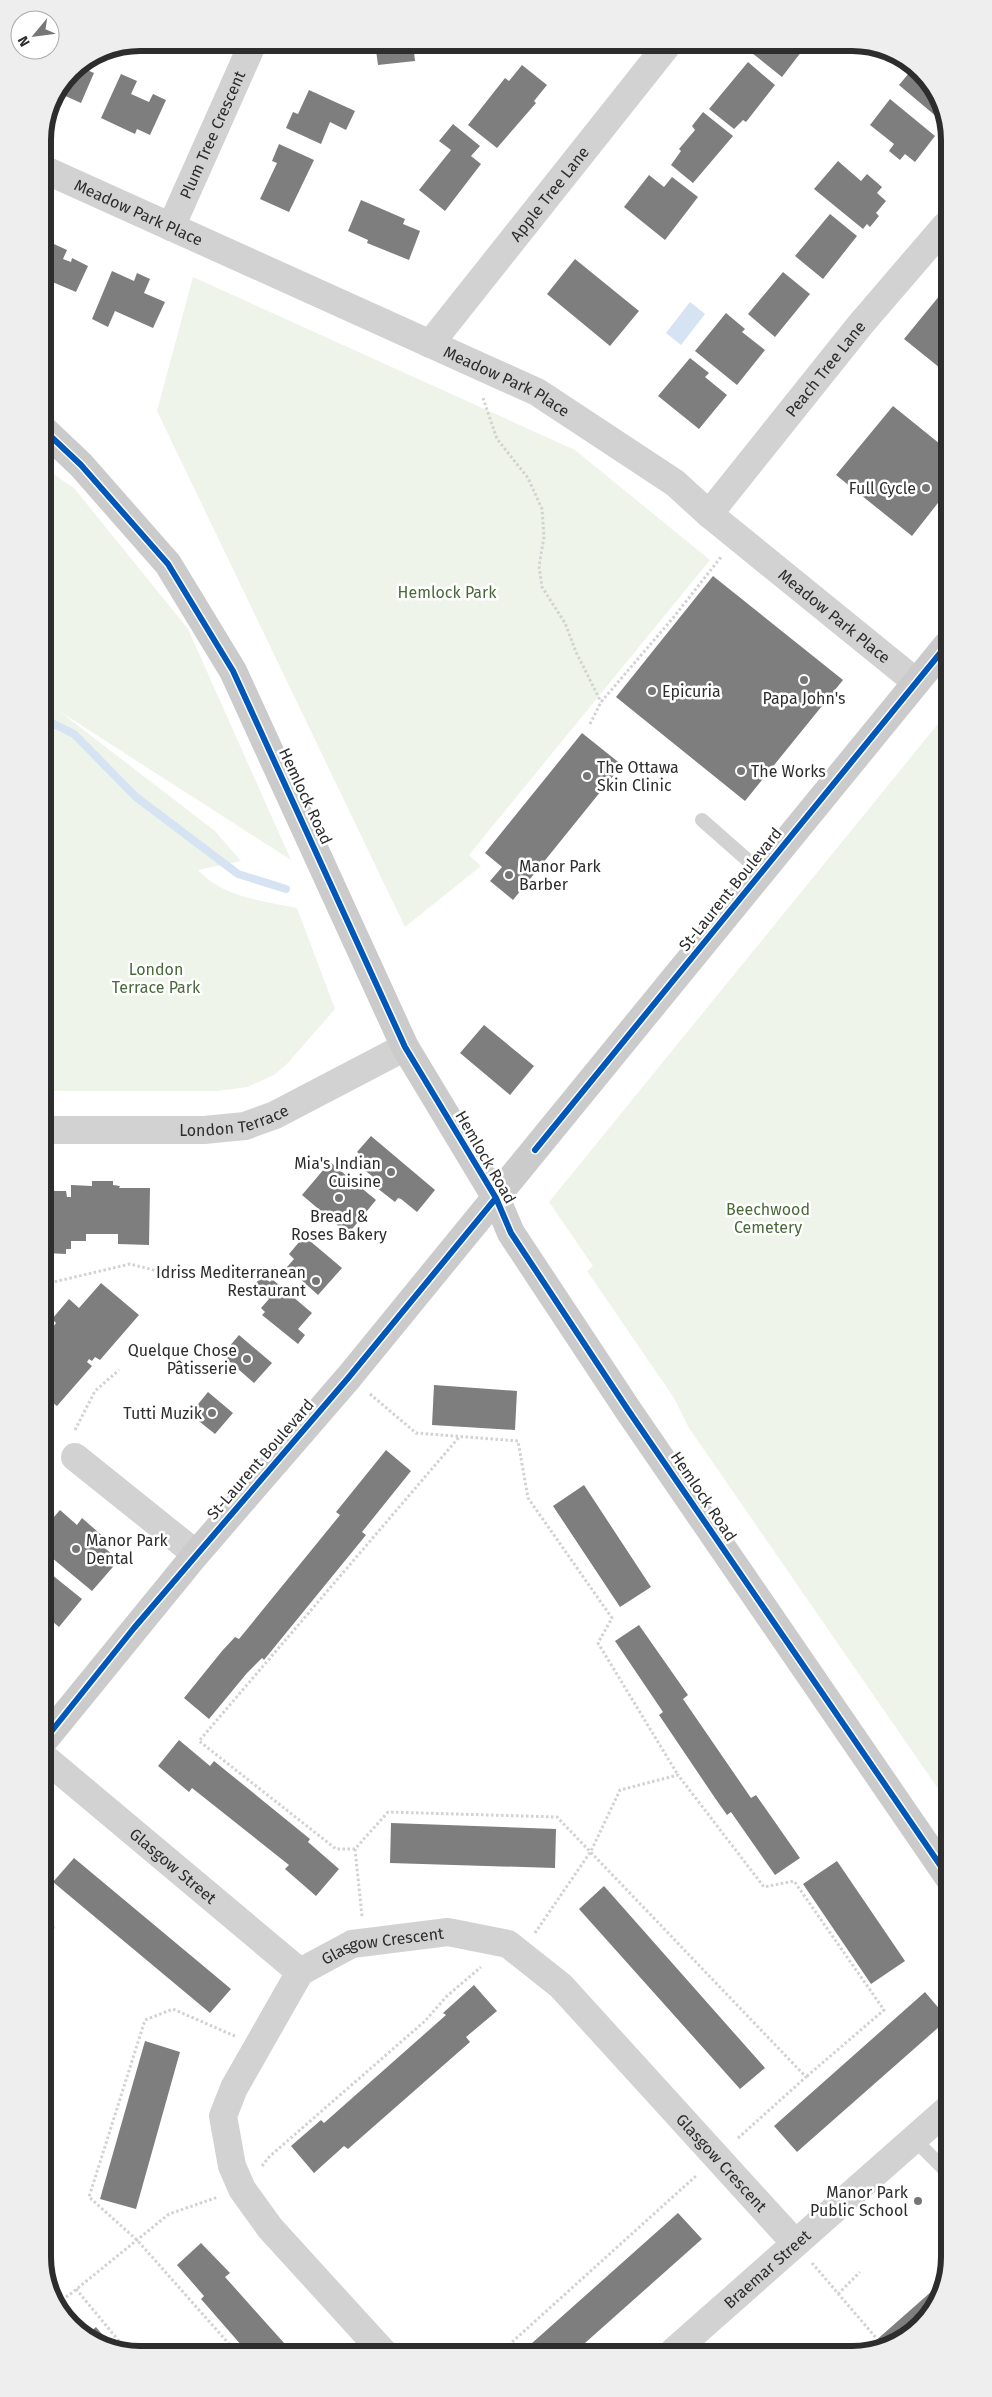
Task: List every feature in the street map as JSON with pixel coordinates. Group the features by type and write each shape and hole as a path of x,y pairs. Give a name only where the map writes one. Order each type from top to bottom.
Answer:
{"street":[{"name":"Plum Tree Crescent","path":"171,226 249,51"},
{"name":"Apple Tree Lane","path":"430,344 663,51"},
{"name":"Meadow Park Place","path":"51,173 537,392 675,483 709,514 916,682"},
{"name":"Peach Tree Lane","path":"709,514 860,325 941,231"},
{"name":"Hemlock Road","path":"51,437 81,465 168,564 233,671 405,1047 496,1198 511,1234 941,1866"},
{"name":"St-Laurent Boulevard","path":"51,1732 196,1554 349,1377 941,652"},
{"name":"London Terrace","path":"51,1130 204,1130 244,1126 283,1111 405,1047"},
{"path":"74,1445 196,1554"},
{"name":"Glasgow Street","path":"51,1763 300,1972"},
{"name":"Glasgow Crescent","path":"378,2346 270,2228 242,2189 232,2166 223,2116 234,2088 300,1972 352,1944 448,1932 514,1949 561,1986 795,2243"},
{"name":"Braemar Street","path":"680,2346 941,2115"}],"lane":[{"path":"702,820 761,872"},
{"path":"914,2139 941,2166"}],"path":[{"path":"484,368 480,390 497,439 528,478 542,510 544,537 539,566 542,587 565,623 576,652 601,702"},
{"path":"590,724 601,702 673,618 737,537"},
{"path":"51,1283 130,1264 164,1273"},
{"path":"74,1445 95,1391 119,1370"},
{"path":"349,1377 416,1433 518,1441 528,1498 612,1618 598,1643 678,1775 764,1887 794,1881 884,2010 806,2077"},
{"path":"355,1849 336,1849 199,1741 460,1436"},
{"path":"61,2298 68,2296 169,2214 242,2189 269,2157 425,2021 447,1996 514,1949 591,1850 620,1790 678,1775"},
{"path":"51,1920 54,1925 51,1935"},
{"path":"231,2346 137,2240 89,2196 145,2020 173,2009 258,2046"},
{"path":"795,2243 877,2339"},
{"path":"838,2294 860,2272"},
{"path":"76,2289 121,2344"}],"green space":[{"name":"Hemlock Park","path":"193,277 575,450 710,560 469,855 481,866 405,927 157,411"},
{"name":"London Terrace Park","path":"51,472 74,488 188,629 291,860 59,711 215,831 241,861 198,870 208,879 231,892 257,900 297,908 335,1009 286,1065 274,1075 247,1087 218,1091 51,1091"},
{"name":"Beechwood Cemetery","path":"941,720 941,1793 689,1428 674,1398 587,1271 593,1266 549,1202"}],"water":[{"path":"690,302 705,314 681,345 666,333"}],"building":[{"path":"376,51 414,51 415,61 378,65"},
{"path":"754,51 802,51 782,77 752,53"},
{"path":"748,62 775,85 746,122 743,120 734,129 709,109"},
{"path":"522,65 547,85 534,101 536,103 497,148 468,125 505,78 509,81"},
{"path":"86,70 94,73 81,103 64,95 77,77"},
{"path":"909,73 915,77 932,101 938,118 899,85"},
{"path":"121,74 137,81 131,94 149,102 153,94 166,100 150,135 137,129 135,134 101,118"},
{"path":"309,90 355,111 346,130 330,122 321,144 286,128 293,112 298,114"},
{"path":"890,99 935,136 915,162 905,154 900,160 889,151 894,144 870,125"},
{"path":"703,112 733,136 693,183 671,165 681,151 679,149 695,130 692,126"},
{"path":"453,124 480,146 471,156 481,164 445,211 419,190 451,150 439,141"},
{"path":"279,144 314,160 289,212 260,199 277,163 272,161"},
{"path":"838,161 861,181 867,174 882,187 877,193 886,201 876,213 879,216 870,227 867,224 863,229 814,189"},
{"path":"649,175 664,187 672,177 698,197 665,240 624,207"},
{"path":"361,200 405,219 403,224 420,231 409,260 367,243 368,240 348,231"},
{"path":"830,214 857,236 823,279 795,256"},
{"path":"51,243 67,250 63,259 71,262 72,258 88,266 76,292 51,281"},
{"path":"575,259 639,311 610,346 547,294"},
{"path":"112,271 134,281 137,273 150,279 144,293 165,302 153,328 115,311 108,327 92,319"},
{"path":"783,272 810,294 775,337 748,314"},
{"path":"941,294 941,369 904,339"},
{"path":"726,313 745,329 742,332 765,350 737,385 695,351"},
{"path":"690,358 709,373 705,377 727,395 699,429 658,396"},
{"path":"893,406 941,445 941,499 912,536 836,475"},
{"path":"713,576 843,680 745,801 616,697"},
{"path":"582,733 622,765 513,900 490,881 502,867 485,853"},
{"path":"484,1025 534,1066 510,1095 460,1053"},
{"name":"Mia's Indian Cuisine","path":"371,1136 435,1190 417,1212 401,1199 398,1198 395,1202 377,1188 381,1183 363,1169 368,1162 357,1152"},
{"name":"Bread & Roses Bakery","path":"330,1162 376,1200 348,1234 302,1195"},
{"path":"92,1181 113,1181 113,1185 120,1186 119,1188 150,1188 149,1245 118,1244 118,1234 86,1234 86,1241 71,1241 71,1249 66,1249 66,1254 51,1253 51,1191 66,1191 67,1197 71,1197 71,1185 92,1186"},
{"name":"Idriss Mediterranean Restaurant","path":"300,1241 310,1241 342,1268 318,1295 287,1267 294,1259 289,1254"},
{"path":"262,1276 270,1282 272,1279 312,1313 298,1329 305,1335 298,1344 262,1315 265,1312 261,1308 269,1299 256,1283"},
{"path":"101,1283 139,1315 100,1360 95,1357 92,1361 89,1359 87,1362 92,1366 57,1406 51,1402 51,1326 53,1327 56,1323 52,1319 69,1299 79,1308"},
{"name":"Quelque Chose Pâtisserie","path":"239,1335 272,1363 254,1383 222,1355"},
{"path":"434,1385 517,1391 515,1430 432,1425"},
{"name":"Tutti Muzik","path":"208,1392 233,1413 215,1434 190,1414"},
{"path":"386,1450 411,1471 362,1532 366,1535 264,1660 262,1658 247,1673 209,1719 184,1698 235,1637 239,1639 327,1531 340,1515 336,1512"},
{"path":"584,1485 651,1587 620,1607 553,1506"},
{"name":"Manor Park Dental","path":"60,1510 77,1525 82,1518 106,1539 101,1545 119,1560 92,1591 51,1557 51,1520"},
{"path":"51,1574 82,1599 59,1627 51,1620"},
{"path":"639,1625 688,1695 683,1699 751,1798 756,1795 800,1858 775,1875 731,1812 727,1815 715,1798 659,1715 663,1712 615,1641"},
{"path":"179,1740 210,1766 214,1761 310,1839 308,1842 339,1869 316,1896 285,1869 289,1865 192,1788 189,1792 158,1766"},
{"path":"391,1823 556,1829 555,1868 390,1863"},
{"path":"74,1858 231,1989 210,2013 53,1882"},
{"path":"837,1861 905,1961 871,1984 803,1884"},
{"path":"604,1886 765,2068 740,2089 579,1909"},
{"path":"474,1985 497,2011 466,2037 470,2042 348,2149 344,2146 314,2173 291,2146 321,2120 324,2123 446,2015 443,2013"},
{"path":"925,1992 941,2011 941,2025 797,2152 774,2126"},
{"path":"145,2041 180,2052 136,2209 100,2199"},
{"path":"678,2213 702,2239 582,2346 529,2346"},
{"path":"201,2243 230,2273 225,2277 287,2346 242,2346 201,2299 204,2296 177,2265"},
{"path":"935,2289 926,2306 915,2320 891,2337 873,2343"},
{"path":"96,2327 106,2339 96,2334 91,2331"}],"waterway":[{"path":"51,722 74,734 136,797 238,874 286,889"}],"cycle path":[{"path":"51,437 81,465 168,564 233,671 405,1047 496,1198 511,1233 628,1410 941,1866"},
{"path":"535,1150 941,652"},
{"path":"51,1732 134,1628 349,1377 496,1198"}],"place":[{"name":"Full Cycle","path":"926,488"},
{"name":"Papa John's","path":"804,680"},
{"name":"Epicuria","path":"652,691"},
{"name":"The Works","path":"741,771"},
{"name":"The Ottawa Skin Clinic","path":"587,776"},
{"name":"Manor Park Barber","path":"509,875"},
{"name":"Mia's Indian Cuisine","path":"391,1172"},
{"name":"Bread & Roses Bakery","path":"339,1198"},
{"name":"Idriss Mediterranean Restaurant","path":"316,1281"},
{"name":"Quelque Chose Pâtisserie","path":"247,1359"},
{"name":"Tutti Muzik","path":"212,1413"},
{"name":"Manor Park Dental","path":"76,1549"},
{"name":"Manor Park Public School","path":"918,2201"}]}
